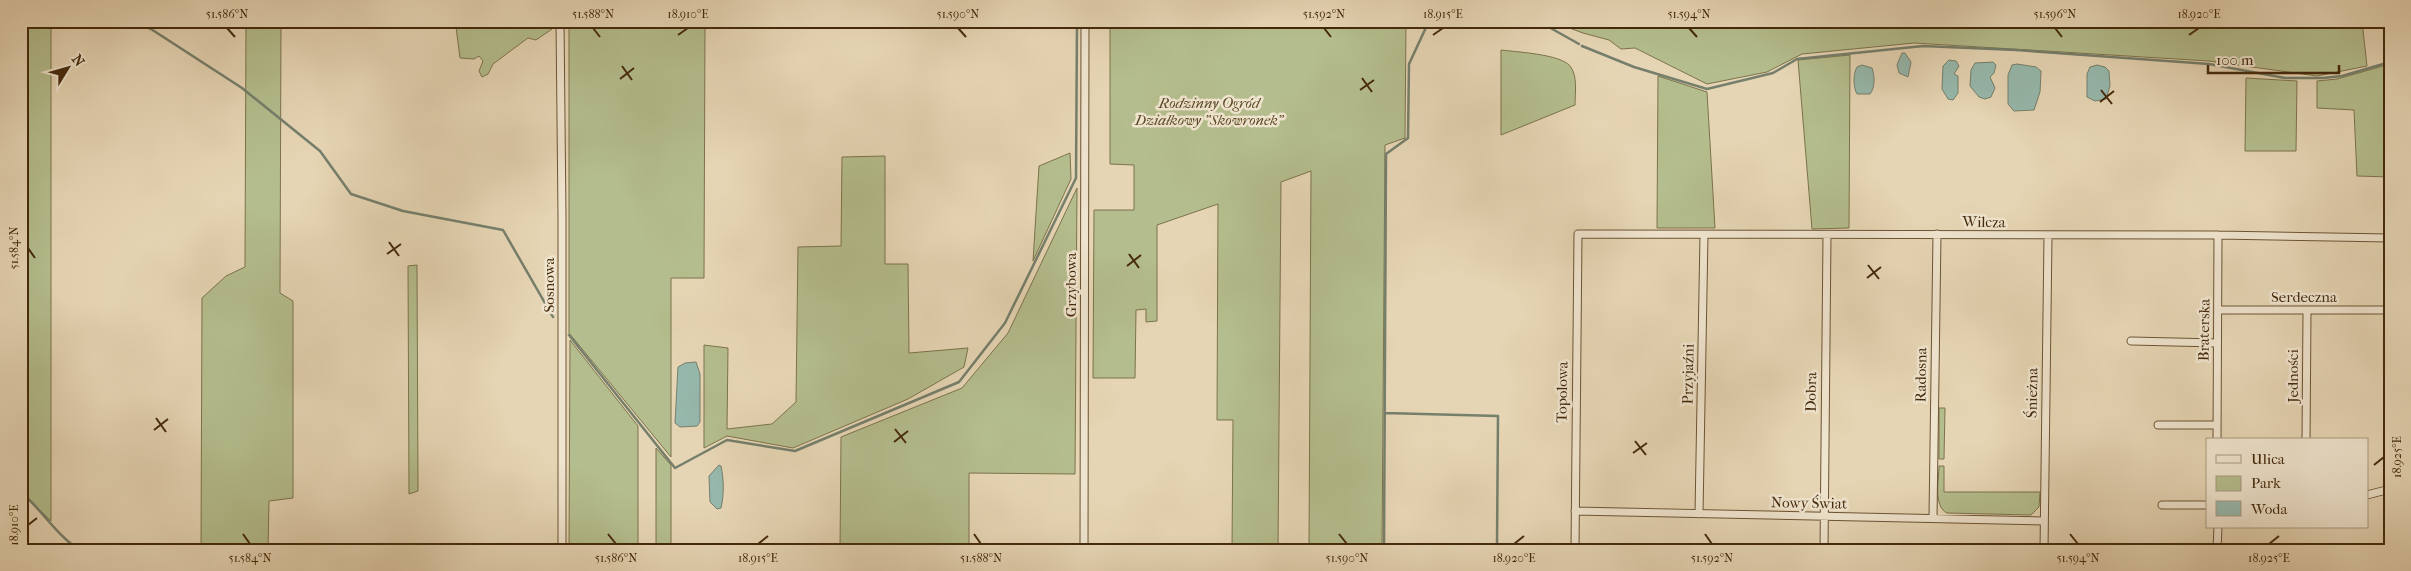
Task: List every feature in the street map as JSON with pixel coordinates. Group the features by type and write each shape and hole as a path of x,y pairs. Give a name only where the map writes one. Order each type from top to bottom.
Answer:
{"street":[{"name":"Sosnowa","path":"560,21 562,550"},
{"name":"Grzybowa","path":"1084,550 1085,21"},
{"name":"Wilcza","path":"1578,234 2218,235 2390,238"},
{"name":"Topolowa","path":"1575,550 1578,234"},
{"name":"Dobra","path":"1824,550 1827,234"},
{"name":"Radosna","path":"1933,517 1937,234"},
{"name":"Przyjaźni","path":"1699,514 1704,235"},
{"name":"Braterska","path":"2216,438 2218,235"},
{"name":"Śnieżna","path":"2044,550 2048,236"},
{"name":"Serdeczna","path":"2218,310 2307,312 2390,310"},
{"name":"Jedności","path":"2306,438 2307,312"},
{"path":"2131,341 2217,343"},
{"path":"2158,425 2216,425"},
{"path":"2368,495 2390,489"},
{"path":"2162,505 2206,505"},
{"name":"Nowy Świat","path":"1575,511 1824,517 1933,517 2044,521"},
{"path":"2217,550 2218,528"}],"green space":[{"path":"21,21 51,21 51,521 21,492"},
{"path":"246,21 281,21 280,293 293,301 293,498 269,501 268,550 201,550 202,298 226,276 245,267"},
{"path":"453,21 551,21 552,29 536,40 528,38 493,64 488,74 482,77 479,71 483,61 479,56 474,59 460,58 456,27"},
{"path":"569,21 705,21 704,278 671,278 671,457 569,333"},
{"name":"Rodzinny Ogród Działkowy \"Skowronek\"","path":"1110,21 1406,21 1405,138 1385,145 1382,550 1309,550 1311,171 1281,182 1278,550 1232,550 1233,420 1217,420 1218,204 1157,225 1157,321 1146,322 1146,309 1136,310 1135,378 1093,378 1094,210 1134,210 1134,165 1110,164"},
{"path":"1551,21 2362,21 2367,66 2317,76 2209,61 1914,43 1802,54 1767,72 1707,84 1635,48 1621,49 1609,40"},
{"path":"1501,50 1548,56 1565,62 1573,70 1576,85 1575,105 1501,135"},
{"path":"1850,55 1849,228 1812,229 1798,60"},
{"path":"2390,64 2390,177 2357,176 2354,110 2317,108 2317,81 2337,79"},
{"path":"1658,76 1707,92 1715,228 1657,228"},
{"path":"2246,78 2297,81 2296,151 2245,151"},
{"path":"1070,153 1071,179 1033,261 1039,166"},
{"path":"885,156 885,264 908,264 909,353 968,348 964,367 908,399 793,448 727,436 704,448 704,345 728,348 727,429 772,424 796,402 798,247 841,246 842,157"},
{"path":"1077,188 1075,474 969,473 969,550 840,550 841,437 962,388 1008,333"},
{"path":"417,265 418,491 409,494 408,266"},
{"path":"570,340 638,426 638,550 569,550"},
{"path":"1939,408 1945,408 1944,459 1939,459"},
{"path":"656,448 671,465 671,550 656,550"},
{"path":"1939,466 1944,466 1944,492 2040,492 2039,507 2031,515 1947,513 1943,510 1938,499"}],"water":[{"path":"1902,53 1905,53 1911,62 1908,77 1899,73 1897,65"},
{"path":"1949,60 1956,61 1959,66 1954,74 1958,76 1958,93 1953,100 1948,99 1942,89 1943,66"},
{"path":"1993,62 1996,65 1994,73 1990,77 1995,88 1991,97 1985,99 1979,97 1970,86 1971,70 1975,63"},
{"path":"1862,65 1872,68 1873,71 1874,85 1870,94 1857,94 1855,88 1854,77 1856,70 1857,67"},
{"path":"2012,65 2036,67 2041,71 2040,92 2034,110 2014,111 2008,104 2008,75"},
{"path":"2097,65 2105,67 2109,71 2110,86 2106,99 2095,101 2087,97 2087,74 2090,67"},
{"path":"696,362 700,374 700,422 697,426 680,427 675,423 678,367 685,363"},
{"path":"719,465 722,471 723,493 721,508 717,509 710,502 709,476"}],"waterway":[{"path":"134,21 151,29 242,88 320,151 351,194 403,211 503,230 553,317"},
{"path":"569,335 675,468 727,440 795,451 959,382 1005,323 1076,178 1077,21"},
{"path":"1384,550 1386,154 1408,138 1409,64 1429,21"},
{"path":"1538,21 1579,44"},
{"path":"1582,46 1634,67 1707,89 1773,73 1797,59 1923,46 2016,50 2209,64 2285,78 2342,76 2390,62"},
{"path":"1385,413 1498,416 1497,546"},
{"path":"21,492 64,538 80,550"}]}
